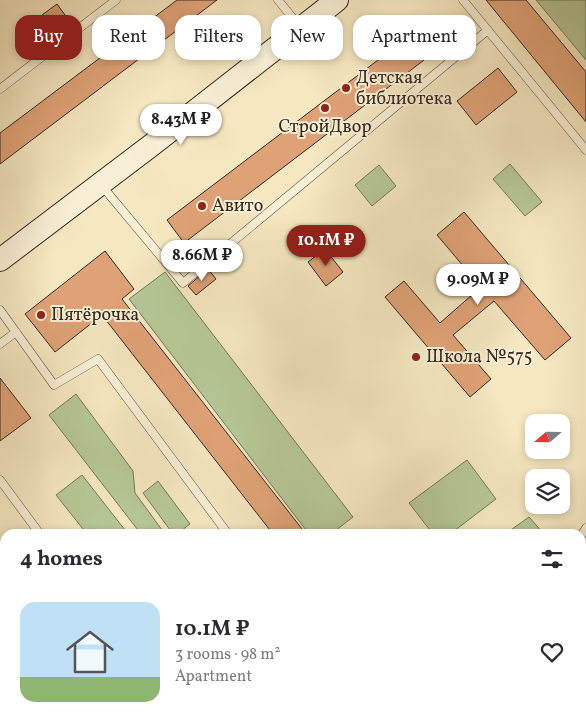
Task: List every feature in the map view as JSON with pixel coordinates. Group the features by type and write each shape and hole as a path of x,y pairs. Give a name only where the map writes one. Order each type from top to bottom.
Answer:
{"street":[{"path":"318,15 337,0"},
{"path":"0,260 271,52"}],"lane":[{"path":"0,89 116,0"},
{"path":"278,0 290,15"},
{"path":"463,0 586,150"},
{"path":"100,184 184,283 488,30"},
{"path":"0,310 54,385 98,359 224,529"},
{"path":"0,344 16,332"},
{"path":"0,480 36,529"}],"green space":[{"path":"536,0 586,0 586,60"},
{"path":"510,164 542,202 525,216 493,179"},
{"path":"379,165 396,186 372,206 355,185"},
{"path":"165,272 353,517 337,529 305,529 129,299"},
{"path":"76,394 133,471 135,493 161,529 137,529 49,415"},
{"path":"467,460 496,499 457,529 429,529 409,503"},
{"path":"82,475 124,529 83,529 56,495"},
{"path":"158,481 190,524 184,529 169,529 143,493"},
{"path":"529,517 540,529 512,529"}],"building":[{"path":"177,0 217,0 197,15 175,15 175,32 165,39 165,15 157,15"},
{"path":"486,0 526,0 586,72 586,122"},
{"path":"57,4 65,15 42,15"},
{"path":"97,60 138,60 0,164 0,133"},
{"path":"378,60 424,60 184,243 167,220"},
{"path":"498,68 517,92 476,125 457,101"},
{"path":"464,212 571,338 545,360 494,301 453,335 491,379 470,397 385,297 404,281 440,323 481,287 437,235"},
{"path":"325,249 343,272 326,286 308,262"},
{"path":"105,251 134,289 122,299 302,529 269,529 102,315 55,352 25,314"},
{"path":"208,269 216,279 196,295 188,286"},
{"path":"0,378 31,418 0,441"}],"place":[{"name":"Детская библиотека","path":"346,88"},
{"name":"СтройДвор","path":"325,108"},
{"name":"Авито","path":"202,206"},
{"name":"Пятёрочка","path":"41,315"},
{"name":"Школа №575","path":"416,357"}]}
